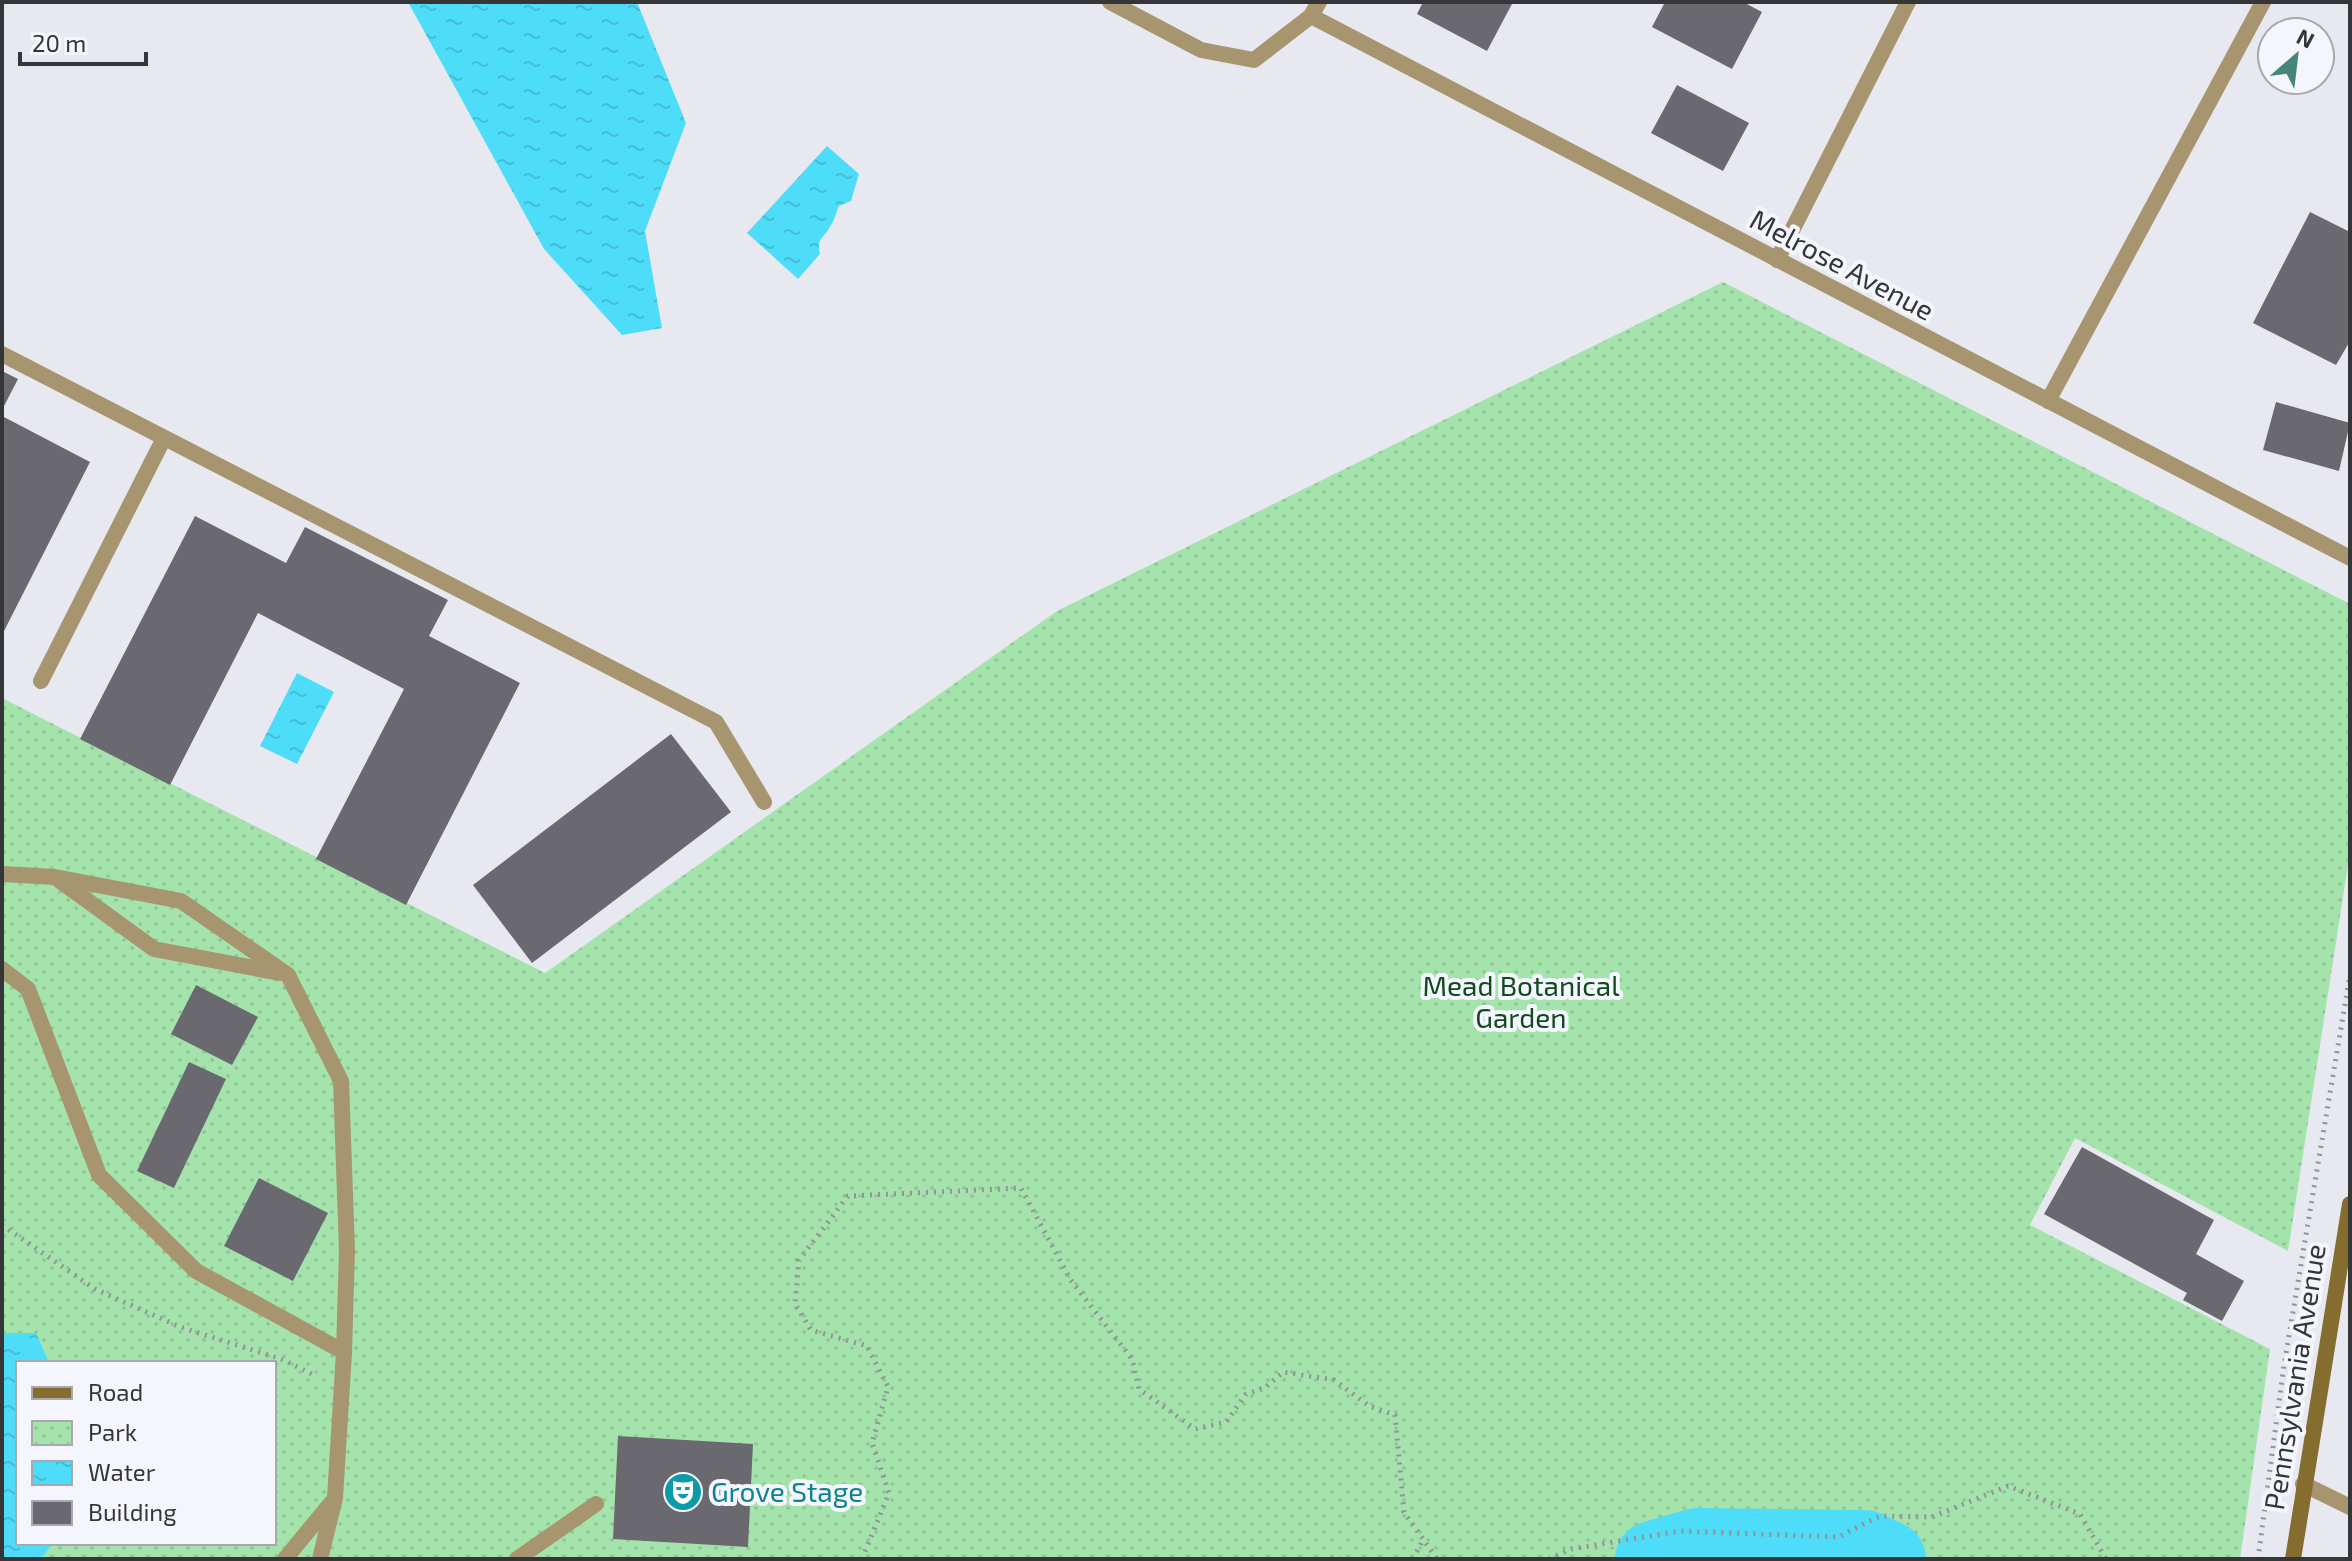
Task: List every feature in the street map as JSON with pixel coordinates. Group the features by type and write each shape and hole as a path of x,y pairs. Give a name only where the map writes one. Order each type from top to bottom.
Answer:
{"street":[{"path":"1110,2 1201,50 1254,60 1315,9"},
{"path":"1777,260 1908,2"},
{"path":"2048,401 2263,2"},
{"name":"Melrose Avenue","path":"1315,9 1777,260 2350,558"},
{"path":"2,354 716,722 764,802"},
{"path":"41,681 164,438"},
{"path":"2,874 55,877 181,901 288,975 341,1081 347,1251 344,1352 335,1498 320,1559"},
{"path":"55,877 154,949 288,975"},
{"path":"2,969 28,989 99,1175 196,1271 344,1352"},
{"name":"Pennsylvania Avenue","path":"2293,1559 2350,1204"},
{"path":"2303,1484 2350,1507"},
{"path":"285,1559 335,1498"},
{"path":"517,1559 596,1504"}],"path":[{"path":"2258,1559 2284,1365 2350,975"},
{"path":"862,1559 889,1493 872,1443 888,1387 867,1346 811,1330 795,1304 799,1260 848,1196 1021,1188 1070,1279 1132,1359 1139,1389 1195,1429 1226,1422 1246,1394 1265,1388 1283,1372 1334,1380 1369,1406 1395,1415 1404,1512 1437,1559"},
{"path":"2,1225 95,1289 180,1327 281,1359 342,1388"},
{"path":"1549,1559 1571,1549 1680,1531 1838,1537 1880,1516 1932,1517 2008,1486 2080,1514 2106,1559"},
{"path":"1413,1559 1423,1540"},
{"path":"1331,1559 1347,1559"}],"green space":[{"name":"Mead Botanical Garden","path":"1723,282 2350,604 2350,852 2288,1251 2075,1138 2030,1225 2270,1349 2240,1559 2,1559 2,698 545,973 1057,611"}],"water":[{"path":"408,2 637,2 686,123 645,231 662,328 622,335 544,249"},
{"path":"827,146 859,174 851,201 839,206 820,241 820,254 798,279 747,233"},
{"path":"297,673 334,692 297,764 260,746"},
{"path":"2,1333 36,1333 48,1361 16,1361 16,1545 52,1545 41,1559 2,1559"}],"building":[{"path":"1423,2 1513,2 1487,51 1417,14"},
{"path":"1665,2 1743,2 1762,12 1732,69 1652,27"},
{"path":"1677,85 1749,123 1723,171 1651,133"},
{"path":"2310,212 2350,232 2350,341 2336,365 2253,323"},
{"path":"2,371 18,379 2,410"},
{"path":"2276,402 2350,423 2339,471 2263,450"},
{"path":"2,416 90,462 2,635"},
{"path":"195,516 286,563 305,527 448,600 429,636 520,683 406,905 316,859 404,689 258,613 170,785 80,739"},
{"path":"671,734 731,812 532,963 473,885"},
{"path":"196,985 258,1017 232,1065 171,1034"},
{"path":"189,1062 226,1079 174,1188 137,1171"},
{"path":"2082,1147 2214,1220 2196,1254 2244,1281 2222,1321 2183,1300 2187,1293 2044,1214"},
{"path":"259,1178 328,1213 293,1281 224,1246"},
{"name":"Grove Stage","path":"618,1436 753,1444 748,1547 613,1539"}],"waterway":[{"path":"1653,1559 1697,1546 1865,1548 1888,1559"}],"place":[{"name":"Grove Stage","path":"683,1492"}]}
